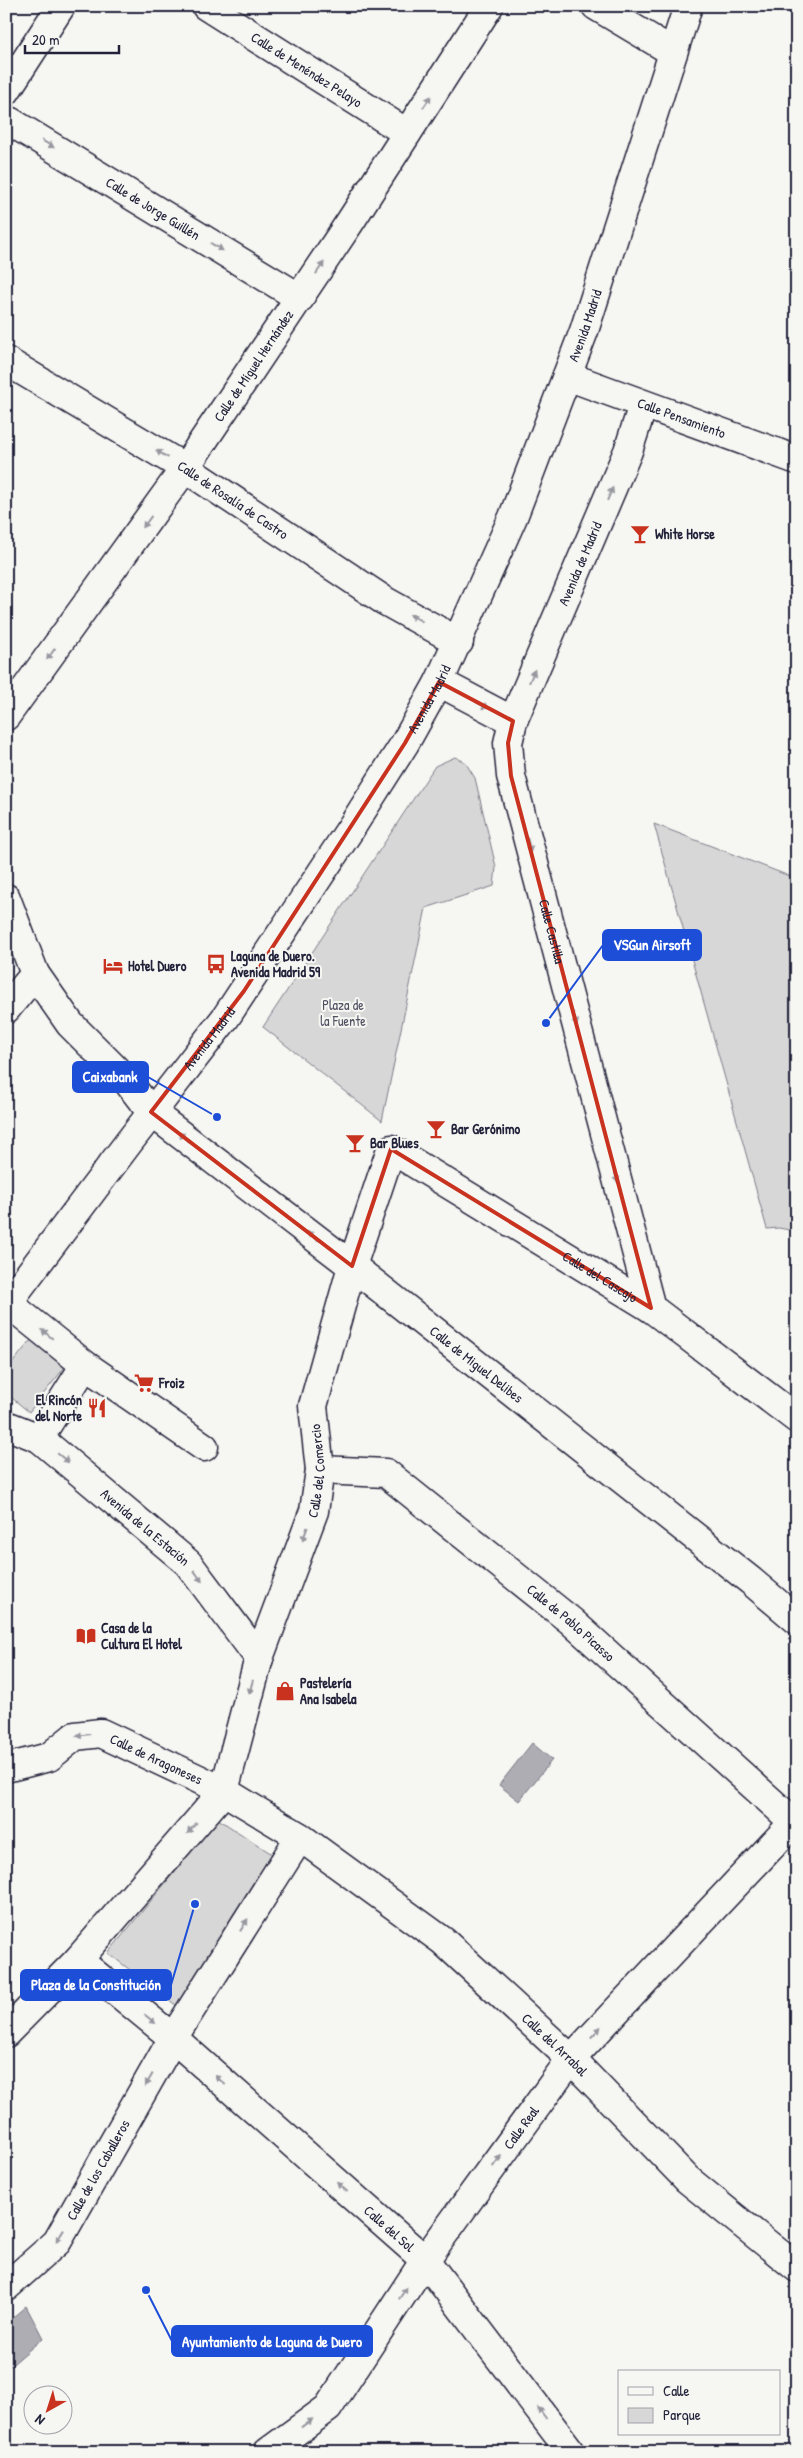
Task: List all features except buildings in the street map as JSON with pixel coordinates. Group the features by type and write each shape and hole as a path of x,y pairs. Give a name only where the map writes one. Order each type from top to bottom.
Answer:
{"street":[{"path":"6,91 61,6"},
{"name":"Calle de Menéndez Pelayo","path":"206,6 408,133"},
{"name":"Calle de Miguel Hernández","path":"6,716 185,468 300,298 489,6"},
{"path":"596,6 673,52"},
{"name":"Avenida Madrid","path":"7,1304 226,1017 300,909 405,743 439,682 459,642 513,517 584,331 688,6"},
{"name":"Calle de Jorge Guillén","path":"6,119 300,298"},
{"name":"Calle de Rosalía de Castro","path":"6,361 185,468 385,601 459,642"},
{"name":"Calle Pensamiento","path":"567,376 797,460"},
{"name":"Avenida de Madrid","path":"514,721 628,451 643,405"},
{"path":"439,682 514,721"},
{"name":"Calle Castilla","path":"514,721 508,743 511,776 651,1308"},
{"name":"Calle de Miguel Delibes","path":"6,898 35,974 70,1024 127,1081 152,1112 352,1266 752,1581 797,1620"},
{"path":"6,1009 35,974"},
{"name":"Calle del Cascajo","path":"391,1149 651,1308 797,1419"},
{"name":"Calle del Comercio","path":"224,1791 259,1658 314,1511 320,1470 313,1406 352,1266 391,1149"},
{"path":"7,1304 85,1365 204,1447"},
{"path":"39,1438 85,1365"},
{"name":"Avenida de la Estación","path":"6,1425 39,1438 188,1563 259,1658"},
{"name":"Calle de Pablo Picasso","path":"320,1470 386,1473 572,1621 796,1822"},
{"name":"Calle de Aragoneses","path":"6,1768 49,1757 74,1736 101,1733 224,1791 300,1836"},
{"path":"6,2033 78,1960 224,1791"},
{"name":"Calle Real","path":"268,2452 328,2408 425,2260 571,2058 796,1822"},
{"name":"Calle de los Caballeros","path":"6,2287 57,2242 173,2038 300,1836"},
{"name":"Calle del Arrabal","path":"300,1836 443,1941 571,2058 687,2178 797,2268"},
{"name":"Calle del Sol","path":"78,1960 173,2038 425,2260 566,2450"}],"highlighted area":[{"path":"439,682 513,721 508,743 511,776 651,1308 391,1149 352,1266 151,1112 244,991 405,743"}],"green space":[{"name":"Plaza de la Fuente","path":"455,757 465,762 475,778 496,867 494,886 426,908 382,1121 263,1027 435,766"},
{"path":"654,824 797,879 797,1222 794,1231 779,1228 767,1229"},
{"path":"31,1340 65,1367 29,1412 6,1393 6,1371"},
{"path":"218,1819 272,1854 177,2006 108,1953"}],"shaded area":[{"path":"532,1743 552,1760 519,1801 499,1785"},
{"path":"26,2306 43,2338 6,2370 6,2323"}],"place":[{"name":"White Horse","path":"640,534"},
{"name":"Laguna de Duero. Avenida Madrid 59","path":"216,964"},
{"name":"Hotel Duero","path":"113,966"},
{"name":"VSGun Airsoft","path":"546,1023"},
{"name":"Caixabank","path":"217,1117"},
{"name":"Bar Gerónimo","path":"436,1129"},
{"name":"Bar Blues","path":"355,1143"},
{"name":"Froiz","path":"144,1383"},
{"name":"El Rincón del Norte","path":"97,1408"},
{"name":"Casa de la Cultura El Hotel","path":"86,1636"},
{"name":"Pastelería Ana Isabela","path":"285,1691"},
{"name":"Plaza de la Constitución","path":"195,1904"},
{"name":"Ayuntamiento de Laguna de Duero","path":"146,2290"}]}
